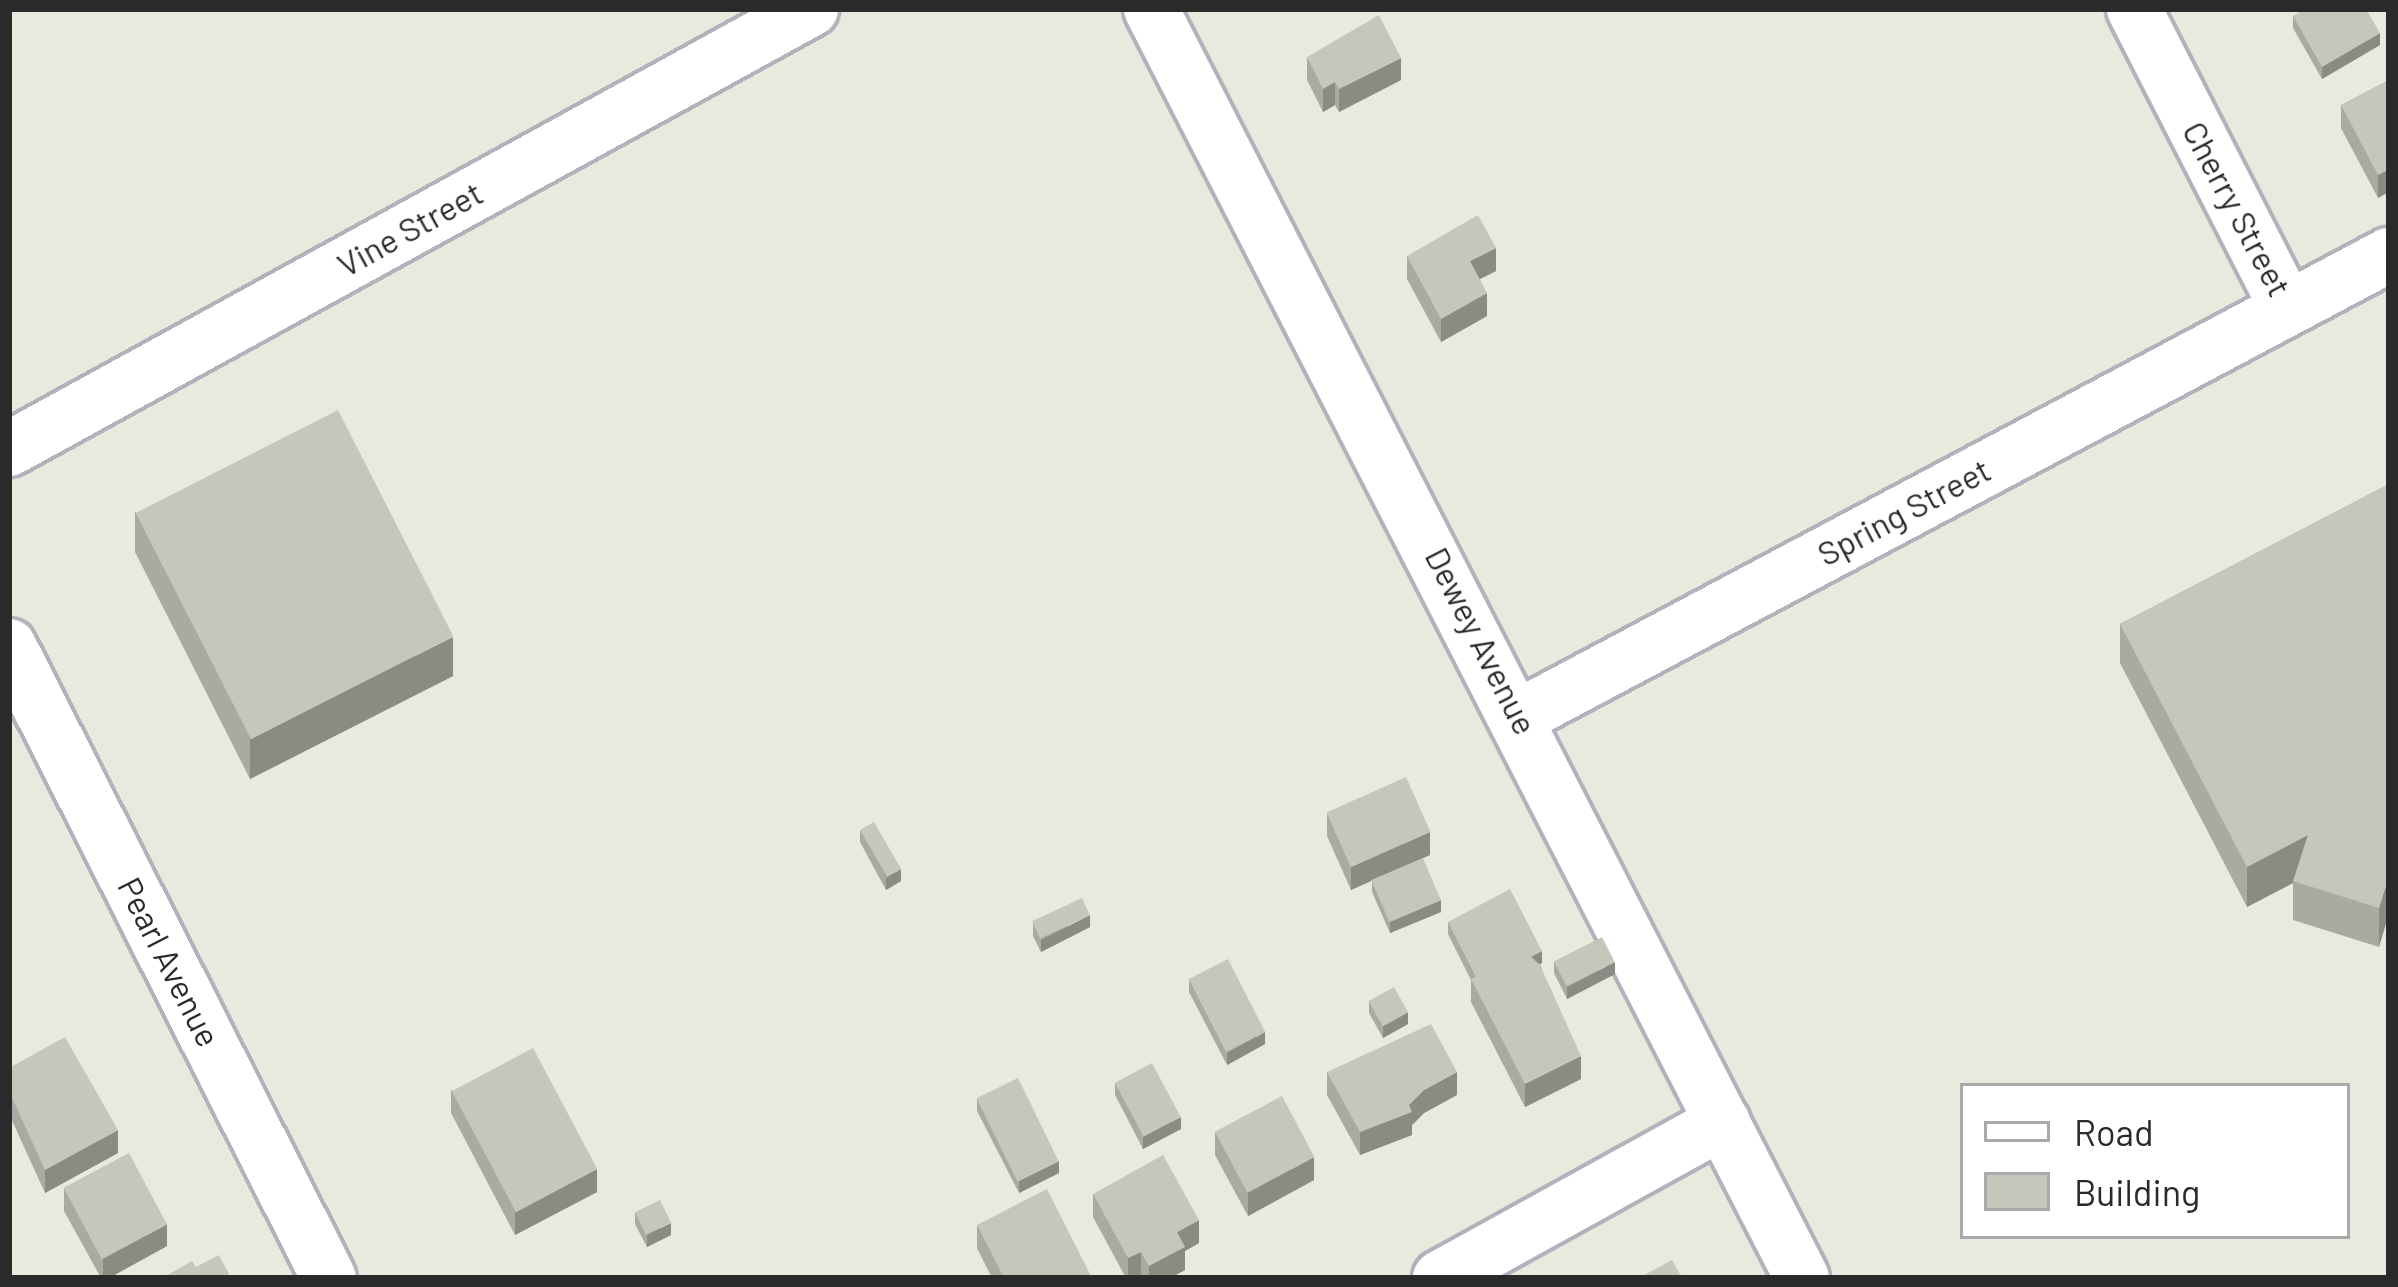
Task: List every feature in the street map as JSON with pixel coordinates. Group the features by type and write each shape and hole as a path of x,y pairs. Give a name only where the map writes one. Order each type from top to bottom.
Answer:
{"street":[{"name":"Vine Street","path":"9,449 811,9"},
{"name":"Dewey Avenue","path":"1151,9 1520,716 1802,1278"},
{"name":"Cherry Street","path":"2134,9 2287,308 2389,255"},
{"name":"Spring Street","path":"1520,716 2287,308"},
{"name":"Pearl Avenue","path":"9,646 329,1278"},
{"path":"1440,1278 1723,1122"}],"building":[{"path":"2305,9 2366,9 2380,33 2322,67 2293,16"},
{"path":"1379,15 1401,58 1339,89 1335,82 1323,89 1307,57"},
{"path":"2389,80 2389,169 2378,175 2341,105"},
{"path":"1478,215 1496,248 1470,261 1487,293 1441,319 1407,256"},
{"path":"338,410 453,636 251,739 136,513"},
{"path":"2389,484 2389,875 2379,908 2293,881 2308,835 2247,867 2120,624"},
{"path":"1406,777 1430,832 1351,867 1327,812"},
{"path":"874,822 901,869 887,877 860,830"},
{"path":"1423,858 1441,900 1389,922 1371,880"},
{"path":"1510,889 1542,951 1531,957 1526,952 1476,977 1448,922"},
{"path":"1082,898 1090,915 1040,938 1032,921"},
{"path":"1602,937 1615,962 1567,986 1554,962"},
{"path":"1526,952 1540,965 1581,1056 1525,1084 1471,979"},
{"path":"1228,959 1265,1032 1226,1052 1189,979"},
{"path":"1394,987 1408,1012 1383,1026 1369,1001"},
{"path":"1431,1024 1457,1072 1424,1090 1409,1105 1412,1112 1360,1132 1327,1072"},
{"path":"65,1037 118,1130 45,1170 9,1091 9,1068"},
{"path":"533,1048 597,1169 516,1212 452,1091"},
{"path":"1152,1063 1181,1117 1144,1137 1115,1083"},
{"path":"1018,1078 1059,1162 1017,1182 977,1098"},
{"path":"1282,1096 1314,1157 1247,1193 1215,1132"},
{"path":"129,1153 167,1225 102,1259 64,1188"},
{"path":"1163,1155 1199,1220 1177,1232 1185,1247 1149,1266 1141,1252 1128,1258 1093,1194"},
{"path":"1047,1189 1092,1278 1004,1278 977,1225"},
{"path":"660,1200 671,1222 646,1235 635,1212"},
{"path":"219,1255 231,1278 162,1278 192,1261 196,1267"},
{"path":"1672,1260 1682,1278 1639,1278"}]}
